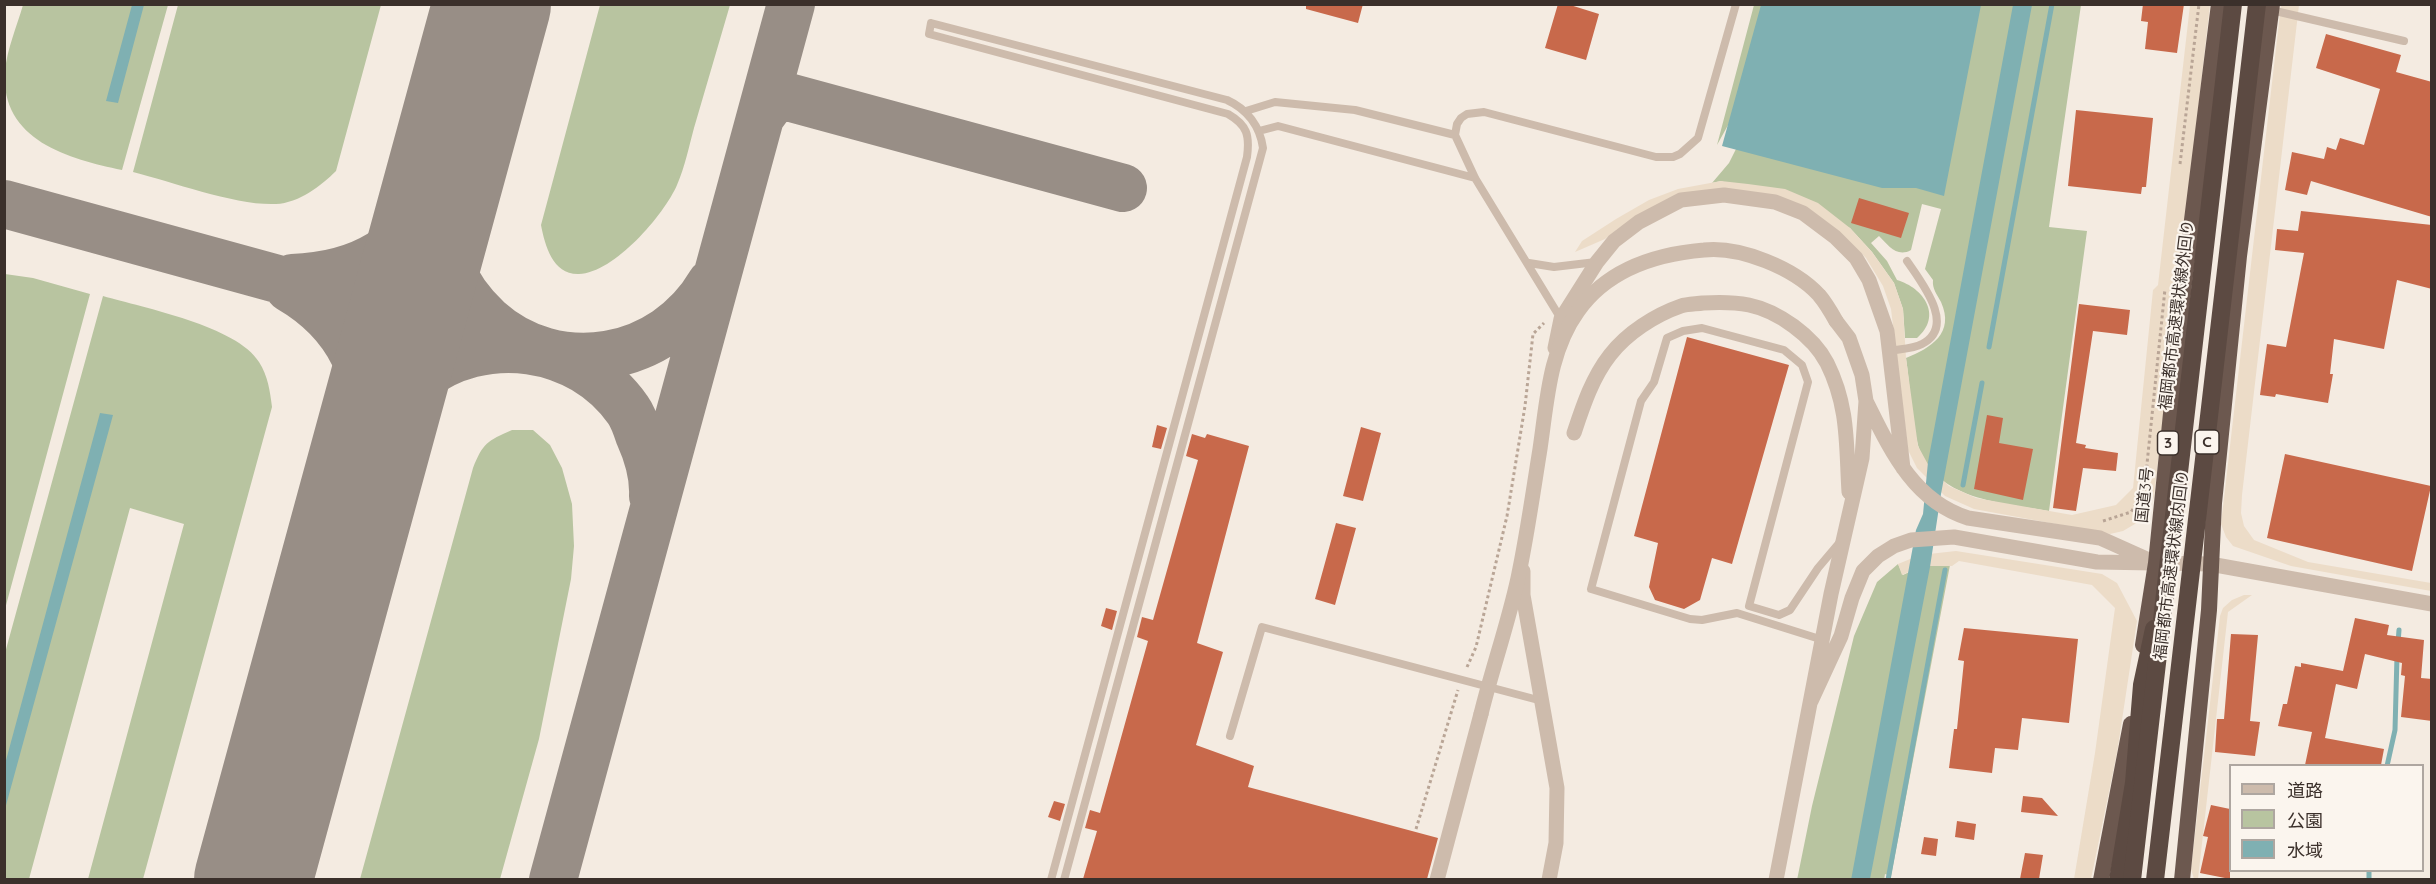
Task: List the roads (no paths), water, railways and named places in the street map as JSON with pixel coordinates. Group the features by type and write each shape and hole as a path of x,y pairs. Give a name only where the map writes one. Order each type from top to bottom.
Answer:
{"highway":[{"name":"国道3号","path":"2101,879 2160,571 2184,284 2219,4"},
{"name":"福岡都市高速環状線外回り","path":"2132,879 2160,571 2170,547 2232,4"},
{"path":"2182,879 2209,610 2214,503 2266,6"},
{"name":"福岡都市高速環状線内回り","path":"2156,879 2164,788 2266,6"},
{"path":"2118,879 2133,783 2142,685 2160,571"}],"street":[{"path":"1553,875 1558,817 1557,788 1523,595 1523,576 1548,379 1561,319 1597,262 1614,241 1639,222 1681,200 1724,195 1775,202 1803,213 1835,237 1856,258 1869,280 1887,331 1903,468"},
{"path":"1437,879 1518,578 1549,384 1559,343 1578,309 1608,280 1634,266 1671,253 1720,248 1755,258 1796,276 1819,295 1849,338 1862,375 1866,400 1862,458 1822,639 1776,879"},
{"path":"1574,433 1596,376 1611,354 1631,334 1682,305 1718,302 1749,305 1779,317 1805,336 1826,361 1839,391 1846,421 1850,511"},
{"path":"1866,400 1903,468 1922,491 1948,511 1968,518 2100,538 2160,571"},
{"path":"1811,701 1841,636 1863,571 1878,556 1894,546 1911,540 1954,537 2160,571 2210,564 2432,604"}],"lane":[{"path":"1561,319 1529,263 1475,178 1455,135 1457,124 1467,114 1484,112 1656,157 1673,157 1680,154 1698,138 1736,4"},
{"path":"2266,6 2403,41"},
{"path":"1051,879 1247,157 1249,138 1245,127 1228,114 928,34 931,23 1227,100 1246,111 1259,131 1263,148 1064,879"},
{"path":"1246,111 1275,102 1355,110 1455,135"},
{"path":"1259,131 1278,126 1475,178"},
{"path":"1889,351 1922,344 1932,336 1935,327 1935,305 1907,261"},
{"path":"1529,263 1554,267 1597,262"},
{"path":"1822,639 1737,613 1702,620 1690,619 1591,589 1641,401 1654,382 1667,338 1683,331 1702,328 1784,350 1802,365 1808,382 1749,606 1779,615 1790,609 1818,568 1844,537"},
{"path":"1230,736 1262,627 1543,701"}],"water":[{"path":"132,5 144,5 118,103 106,101"},
{"path":"1761,5 1981,5 1944,196 1916,188 1882,188 1722,146"},
{"path":"2013,5 2032,5 1941,494 1930,567 1870,879 1851,880 1916,530 1923,514 1928,462"},
{"path":"100,413 113,415 5,809 5,764"}],"waterway":[{"path":"1989,347 2052,4"},
{"path":"1963,485 1982,383"},
{"path":"1888,880 1945,570"},
{"path":"2398,643 2399,630"},
{"path":"2387,764 2395,730 2397,656"},
{"path":"2369,872 2369,880"}]}
